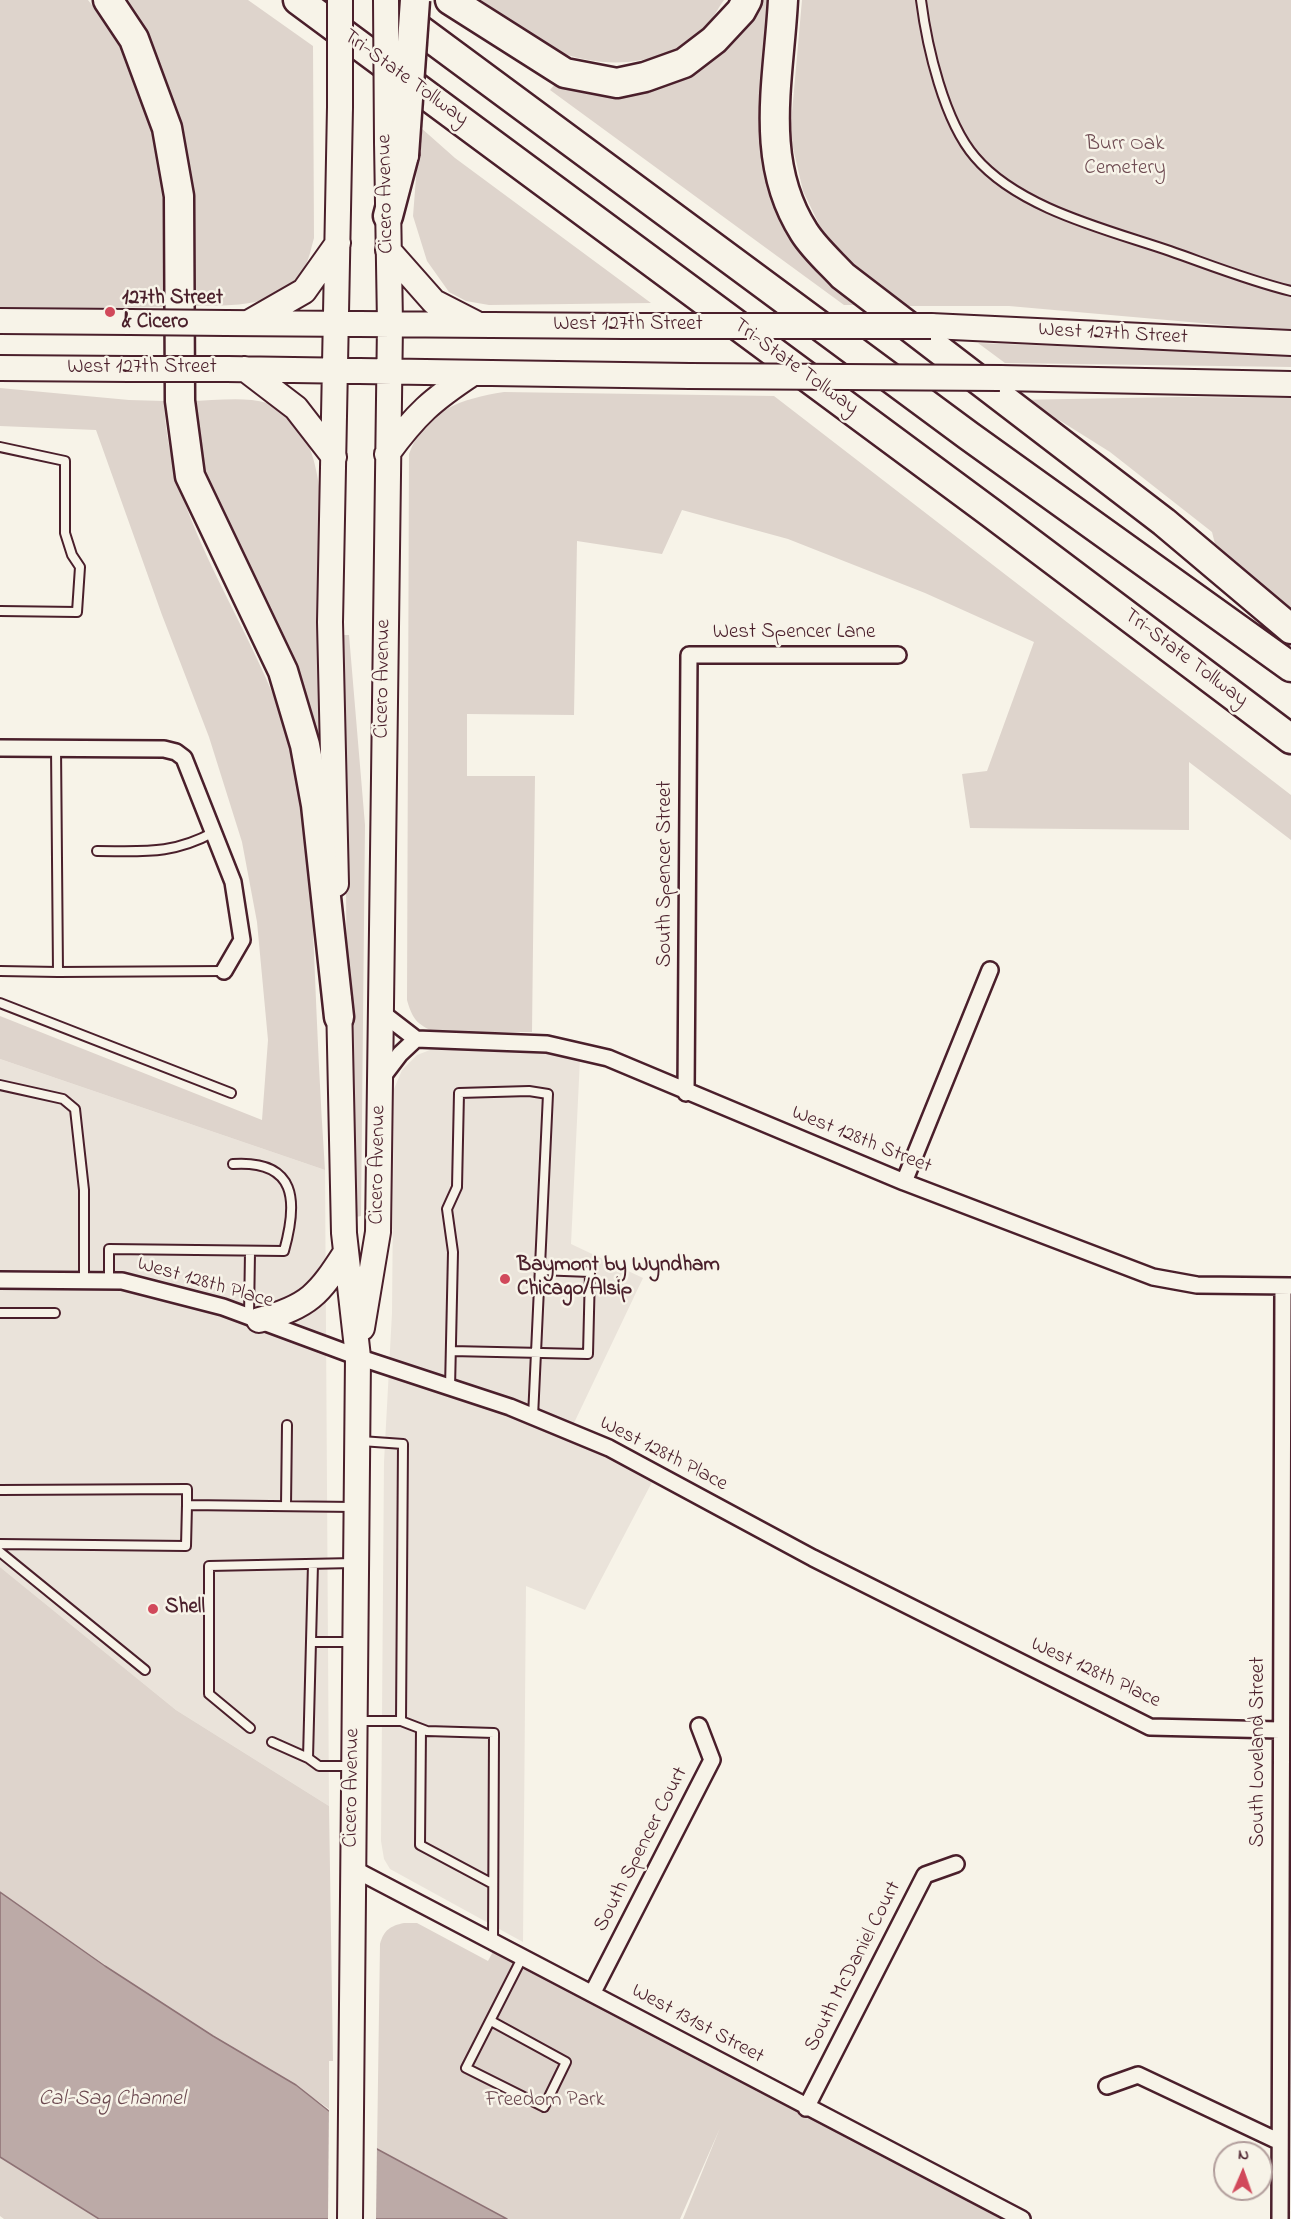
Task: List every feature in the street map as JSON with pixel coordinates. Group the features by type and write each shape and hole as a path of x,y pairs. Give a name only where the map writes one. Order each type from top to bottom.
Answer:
{"highway":[{"path":"108,0 134,39 167,128 179,196 180,401 190,476 283,671 305,745 316,805 339,1017"},
{"name":"Tri-State Tollway","path":"298,0 981,506 1291,739"},
{"path":"380,0 969,436 1291,667"},
{"path":"388,216 415,0"},
{"path":"450,0 565,73 617,83 645,77 684,63 714,40 741,11 747,0"},
{"path":"783,0 773,117 774,145 782,188 804,232 843,276 1164,522 1291,629"}],"main road":[{"name":"Cicero Avenue","path":"340,0 337,323 330,622 346,1252 358,1357 350,2219"},
{"name":"Cicero Avenue","path":"386,0 395,148"},
{"name":"Cicero Avenue","path":"358,1357 378,1232 390,324 388,216"},
{"path":"238,323 304,291 338,243"},
{"path":"388,250 435,302 479,325"},
{"name":"West 127th Street","path":"0,321 931,326 1291,344"},
{"name":"West 127th Street","path":"0,368 1000,378 1291,384"},
{"path":"236,369 296,408 334,457"},
{"path":"387,454 413,419 434,399 473,373"},
{"path":"254,1318 290,1312 322,1289 346,1252"}],"street":[{"name":"West Spencer Lane","path":"689,655 898,655"},
{"name":"South Spencer Street","path":"686,1093 689,655"},
{"path":"0,748 164,749 176,752 184,758 233,882 242,940 224,971"},
{"path":"904,1182 990,970"},
{"path":"381,1012 416,1039 381,1079"},
{"name":"West 128th Street","path":"416,1039 547,1044 608,1058 686,1093 904,1182 1153,1276 1197,1285 1287,1286"},
{"name":"West 128th Place","path":"0,1280 109,1281 145,1287 223,1307 358,1357 532,1417 609,1448 813,1558 1150,1727 1280,1730"},
{"name":"South Loveland Street","path":"1284,2211 1280,2142 1286,2048 1280,1730 1287,1286"},
{"name":"South Spencer Court","path":"593,1992 712,1760 699,1726"},
{"name":"South McDaniel Court","path":"806,2108 925,1875 956,1864"},
{"name":"West 131st Street","path":"352,1868 522,1958 593,1992 806,2108 1022,2219"},
{"path":"1107,2086 1138,2075 1280,2142"}],"lane":[{"path":"921,0 933,59 951,115 965,143 992,173 1017,191 1075,218 1291,291"},
{"path":"0,447 65,461 65,533 72,555 80,567 76,612 0,611"},
{"path":"56,747 58,972"},
{"path":"97,851 160,851 190,845 214,832"},
{"path":"0,971 224,971"},
{"path":"0,1003 231,1093"},
{"path":"0,1085 63,1099 75,1109 84,1190 84,1281"},
{"path":"450,1388 453,1252 447,1209 457,1187 459,1093 529,1091 548,1095 532,1417"},
{"path":"109,1281 109,1249 284,1251 290,1231 290,1186 281,1175 255,1163 233,1164"},
{"path":"250,1252 254,1318"},
{"path":"451,1351 588,1354 590,1272 539,1270"},
{"path":"0,1313 55,1313"},
{"path":"286,1506 287,1425"},
{"path":"357,1440 403,1444 401,1721"},
{"path":"0,1490 187,1488 186,1546 0,1544"},
{"path":"187,1505 356,1507"},
{"path":"0,1552 145,1670"},
{"path":"250,1728 209,1694 208,1566 355,1563"},
{"path":"308,1758 313,1564"},
{"path":"312,1642 354,1642"},
{"path":"354,1721 401,1721 421,1729 494,1733 493,1942"},
{"path":"421,1729 420,1845 493,1884"},
{"path":"272,1742 308,1758 318,1766 353,1766"},
{"path":"490,2021 567,2062 544,2107 466,2068 522,1958"}],"shaded area":[{"path":"430,1050 534,1051 580,1059 571,1244 643,1278 574,1423 661,1465 585,1610 526,1586 523,1942 390,1869 384,1859 381,1841 384,1462 392,1313 394,1089 402,1070 417,1055"},
{"path":"0,1059 325,1170 329,1806 176,1710 0,1567"}],"green space":[{"path":"0,0 88,0 123,53 141,92 159,152 165,210 165,307 0,309"},
{"path":"120,0 248,0 313,46 314,238 303,270 293,283 281,292 254,302 192,306 193,280"},
{"path":"481,0 724,0 706,27 691,40 674,50 636,61 616,62 596,61 557,51 527,35"},
{"path":"759,0 773,0 800,248 823,276 858,305 844,305 550,90 556,83 579,90 606,94 638,91"},
{"name":"Burr Oak Cemetery","path":"802,0 1291,0 1291,331 1009,306 904,306 861,278 826,239 803,191 790,135"},
{"path":"420,127 455,158 651,303 489,305 466,301 449,292 427,261 413,216"},
{"path":"978,343 1291,355 1291,367 1005,363"},
{"path":"0,388 164,401 169,448 182,493 198,537 261,666 279,710 300,779 310,853 325,1170 0,1059 0,1016 262,1120 268,1040 257,922 242,842 209,737 162,615 96,430 0,426"},
{"path":"504,392 774,396 1291,795 1291,840 1189,762 1189,830 970,828 962,774 987,771 1034,642 925,593 788,539 682,510 662,554 577,541 574,715 467,714 467,776 535,776 532,1032 435,1032 424,1027 413,1016 407,1000 409,454 425,427 446,409 473,398"},
{"path":"1179,397 1291,398 1291,609 1215,544 1212,532 1110,452 1059,420 1040,417 1014,400"},
{"path":"239,399 267,403 283,411 296,422 312,454 320,491 323,525 323,763 198,467 189,401"},
{"path":"344,635 349,635 365,825 361,1216 356,1217 348,1143"},
{"path":"0,1567 176,1710 329,1806 333,2061 329,2061 329,2109 159,2001 0,1892"},
{"name":"Freedom Park","path":"404,1923 417,1923 488,1961 497,1944 743,2073 740,2081 1001,2219 683,2219 720,2128 680,2219 507,2219 377,2149 380,1944 388,1929"},
{"path":"0,2157 99,2219 4,2219 0,2216"}],"water":[{"name":"Cal-Sag Channel","path":"0,1892 105,1966 213,2036 296,2085 377,2149 507,2219 99,2219 0,2157"}],"pier":[{"path":"329,2105 377,2145 376,2219 328,2219"}],"place":[{"name":"127th Street & Cicero","path":"110,312"},
{"name":"Baymont by Wyndham Chicago/Alsip","path":"505,1279"},
{"name":"Shell","path":"153,1609"}]}
